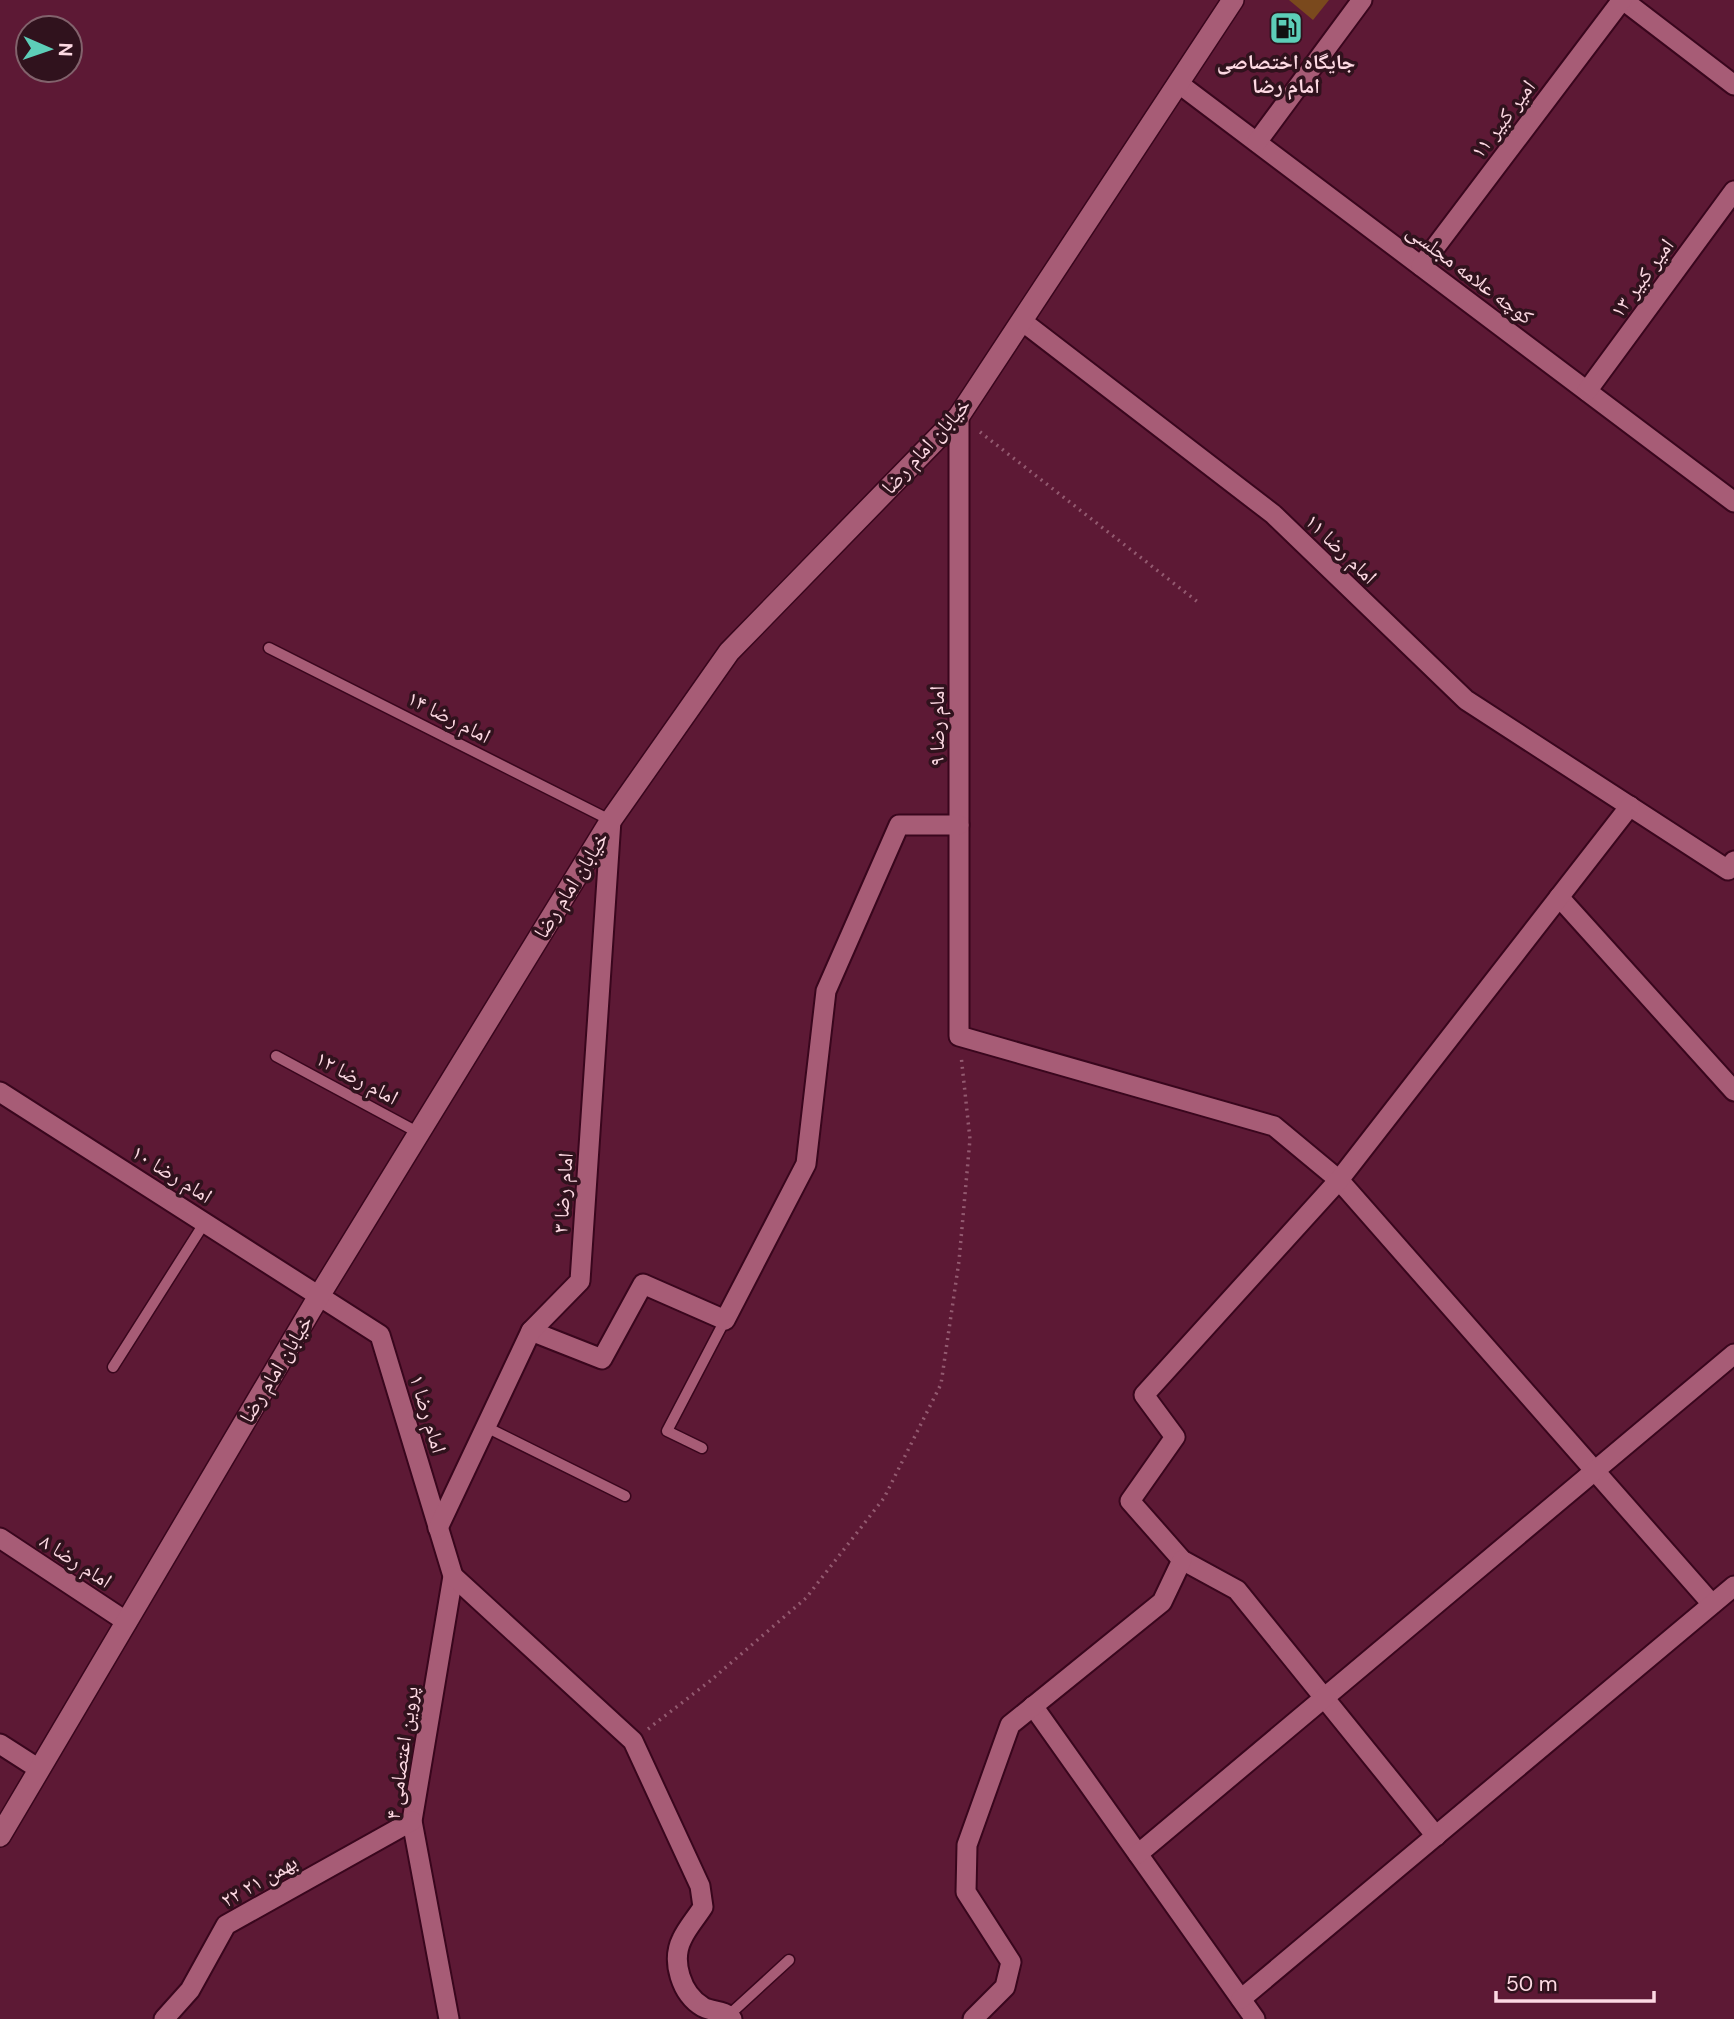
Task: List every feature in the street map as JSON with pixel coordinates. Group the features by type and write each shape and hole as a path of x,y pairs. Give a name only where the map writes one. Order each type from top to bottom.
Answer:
{"street":[{"name":"خیابان امام رضا","path":"0,1836 319,1296 611,820 729,652 959,416 1233,0"},
{"path":"1257,142 1362,0"},
{"path":"1622,0 1734,85"},
{"name":"امیر کبیر ۱۱","path":"1421,266 1622,0"},
{"name":"کوچه علامه مجلسی","path":"1178,83 1734,502"},
{"name":"امیر کبیر ۱۳","path":"1587,391 1734,191"},
{"name":"امام رضا ۱۱","path":"1022,321 1273,514 1466,700 1728,870 1734,861"},
{"name":"امام رضا ۹","path":"959,416 959,1036"},
{"path":"1436,1836 1237,1590 1182,1560 1130,1502 1175,1437 1144,1395 1339,1180 1630,806"},
{"name":"امام رضا ۳","path":"438,1528 531,1331 580,1281 611,820"},
{"path":"531,1331 602,1359 643,1284 724,1320 806,1164 826,991 899,825 959,825"},
{"path":"1559,897 1734,1091"},
{"path":"959,1036 1274,1126 1339,1180 1712,1604"},
{"name":"امام رضا ۱۰","path":"0,1092 319,1296"},
{"name":"امام رضا ۱","path":"319,1296 380,1335 453,1576"},
{"path":"1138,1854 1734,1354"},
{"name":"امام رضا ۸","path":"0,1538 127,1622"},
{"path":"973,2019 1005,1987 1011,1962 966,1892 967,1845 1010,1725 1162,1602 1182,1560"},
{"path":"453,1576 633,1741 699,1886 703,1907 681,1941 677,1965 685,1989 702,2007 730,2017"},
{"name":"پروین اعتصامی ۴","path":"449,2019 412,1821 453,1576"},
{"path":"1241,1999 1734,1586"},
{"path":"1033,1706 1255,2019"},
{"path":"0,1744 39,1769"},
{"name":"۲۲ بهمن ۲۱","path":"164,2019 190,1990 226,1925 412,1821"}],"lane":[{"name":"امام رضا ۱۴","path":"269,648 611,820"},
{"name":"امام رضا ۱۲","path":"276,1056 419,1133"},
{"path":"113,1367 205,1221"},
{"path":"702,1448 667,1431 724,1320"},
{"path":"486,1427 625,1496"},
{"path":"730,2017 789,1960"}],"path":[{"path":"959,416 1199,603"},
{"path":"633,1741 710,1681 806,1598 884,1498 941,1384 959,1261 970,1139 959,1036"}],"shaded area":[{"path":"1289,0 1329,0 1313,20"}],"place":[{"name":"جایگاه اختصاصی امام رضا","path":"1286,28"}]}
